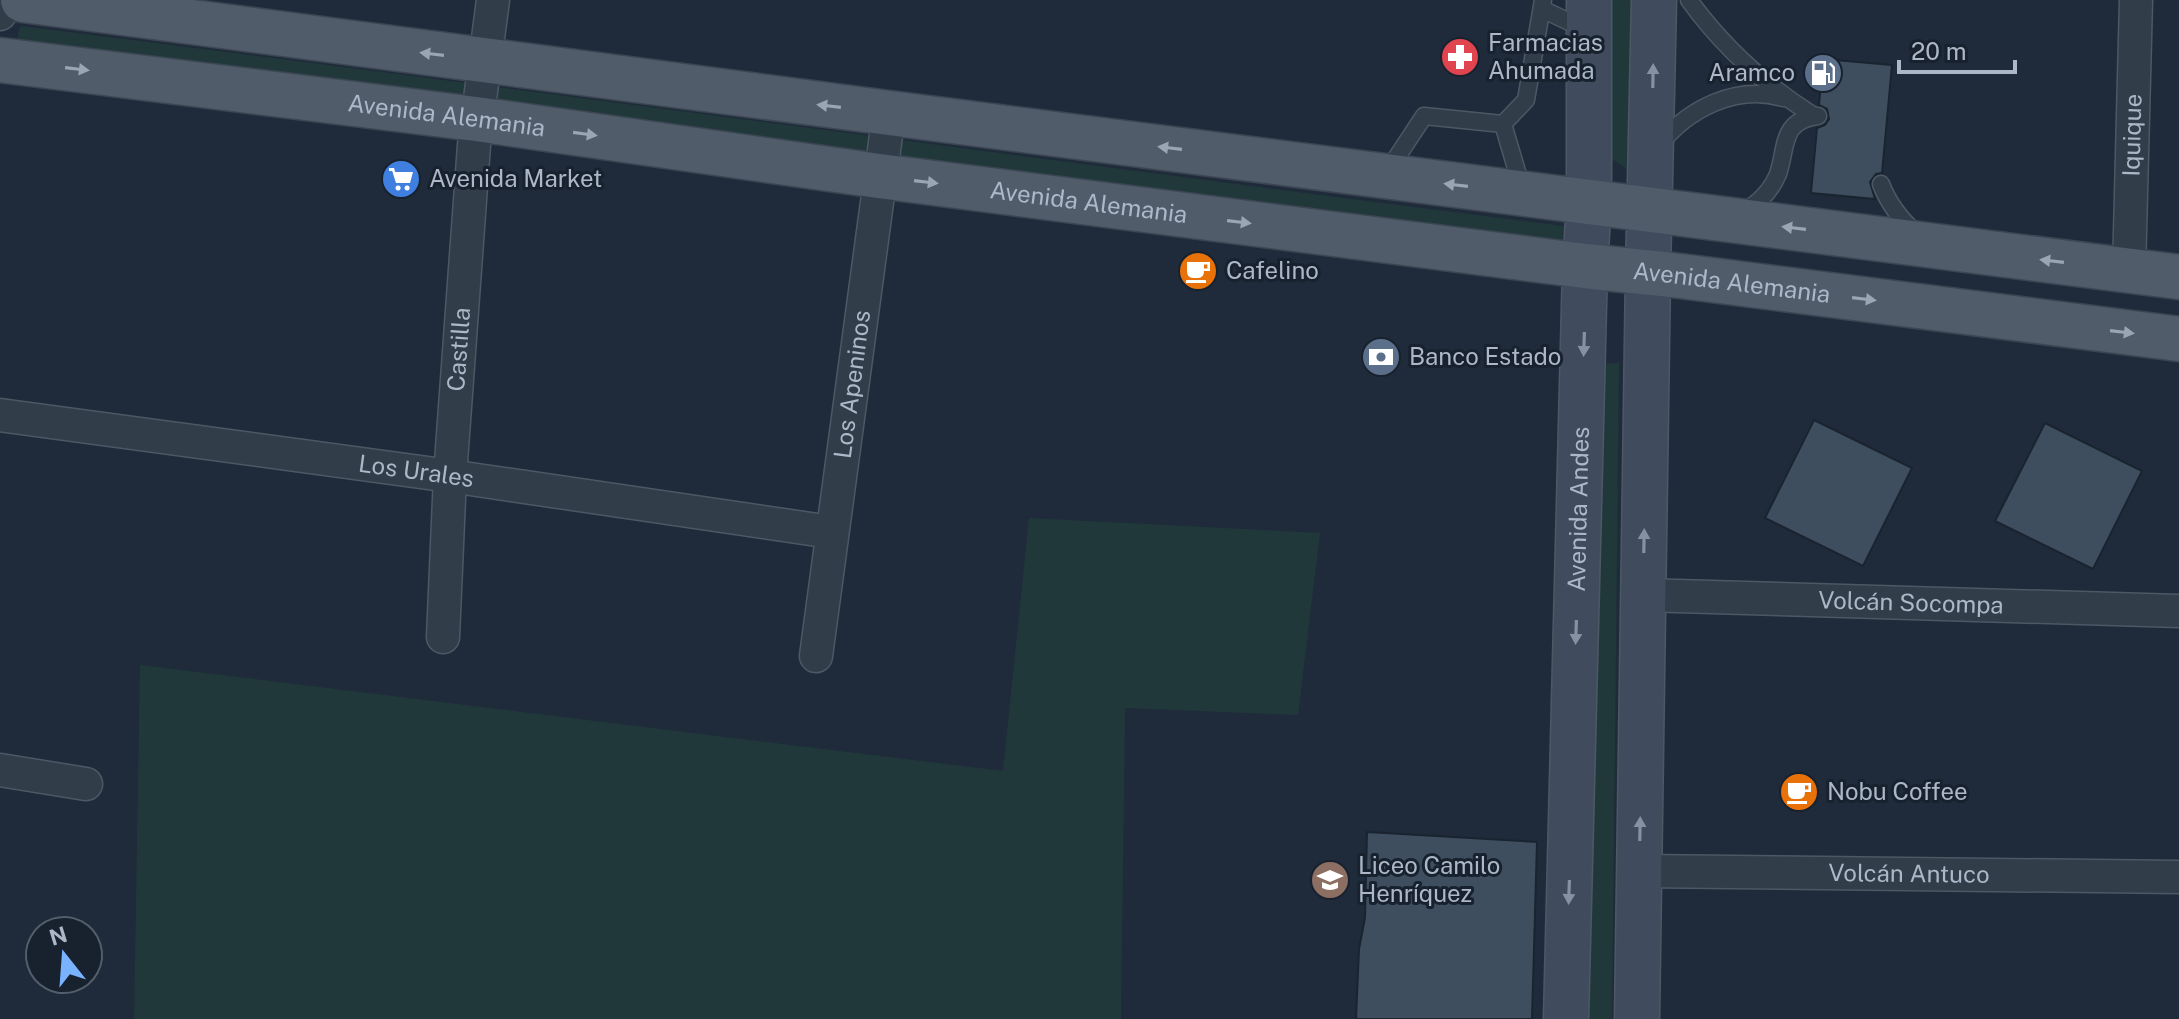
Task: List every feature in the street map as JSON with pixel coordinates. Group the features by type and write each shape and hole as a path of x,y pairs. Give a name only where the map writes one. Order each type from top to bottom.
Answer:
{"main road":[{"path":"23,0 2179,277"},
{"path":"1637,1019 1654,0"},
{"name":"Avenida Andes","path":"1566,1019 1589,202 1589,15"},
{"name":"Avenida Alemania","path":"0,60 476,119 879,176 2179,339"}],"street":[{"path":"0,14 2,0"},
{"name":"Castilla","path":"443,637 450,476 476,119 493,0"},
{"name":"Iquique","path":"2129,271 2136,0"},
{"name":"Los Apeninos","path":"816,656 889,113"},
{"name":"Los Urales","path":"0,415 831,532"},
{"name":"Volcán Socompa","path":"1643,595 2179,611"},
{"path":"0,770 86,784"},
{"name":"Volcán Antuco","path":"1639,871 2179,877"}],"lane":[{"path":"1689,0 1735,55 1788,99 1816,116 1798,123 1788,133 1782,146 1778,174 1763,197 1737,215 1722,219"},
{"path":"1503,124 1526,100 1542,5 1589,15"},
{"path":"1651,155 1683,121 1726,98 1768,93 1788,99"},
{"path":"1384,176 1424,116 1503,124"},
{"path":"1503,124 1524,194"},
{"path":"1881,184 1898,215 1915,233 1936,246"}],"green space":[{"path":"1609,0 1632,0 1629,170 1607,156"},
{"path":"20,26 1563,226 1562,247 15,50"},
{"path":"1619,363 1612,1019 1589,1019 1598,364"},
{"path":"1029,518 1320,533 1298,715 1125,708 1121,1019 134,1019 140,665 1003,771"}],"building":[{"path":"1823,59 1892,65 1882,173 1876,174 1870,182 1875,199 1811,193 1817,128 1829,119 1827,109 1819,105"},
{"path":"1814,420 1912,468 1863,566 1765,518"},
{"path":"2045,423 2142,471 2093,569 1995,521"},
{"path":"1367,832 1537,842 1532,1019 1356,1019 1359,949 1365,918"}],"place":[{"name":"Farmacias Ahumada","path":"1460,57"},
{"name":"Aramco","path":"1823,73"},
{"name":"Avenida Market","path":"401,179"},
{"name":"Cafelino","path":"1198,271"},
{"name":"Banco Estado","path":"1381,357"},
{"name":"Nobu Coffee","path":"1799,792"},
{"name":"Liceo Camilo Henríquez","path":"1330,880"}]}
